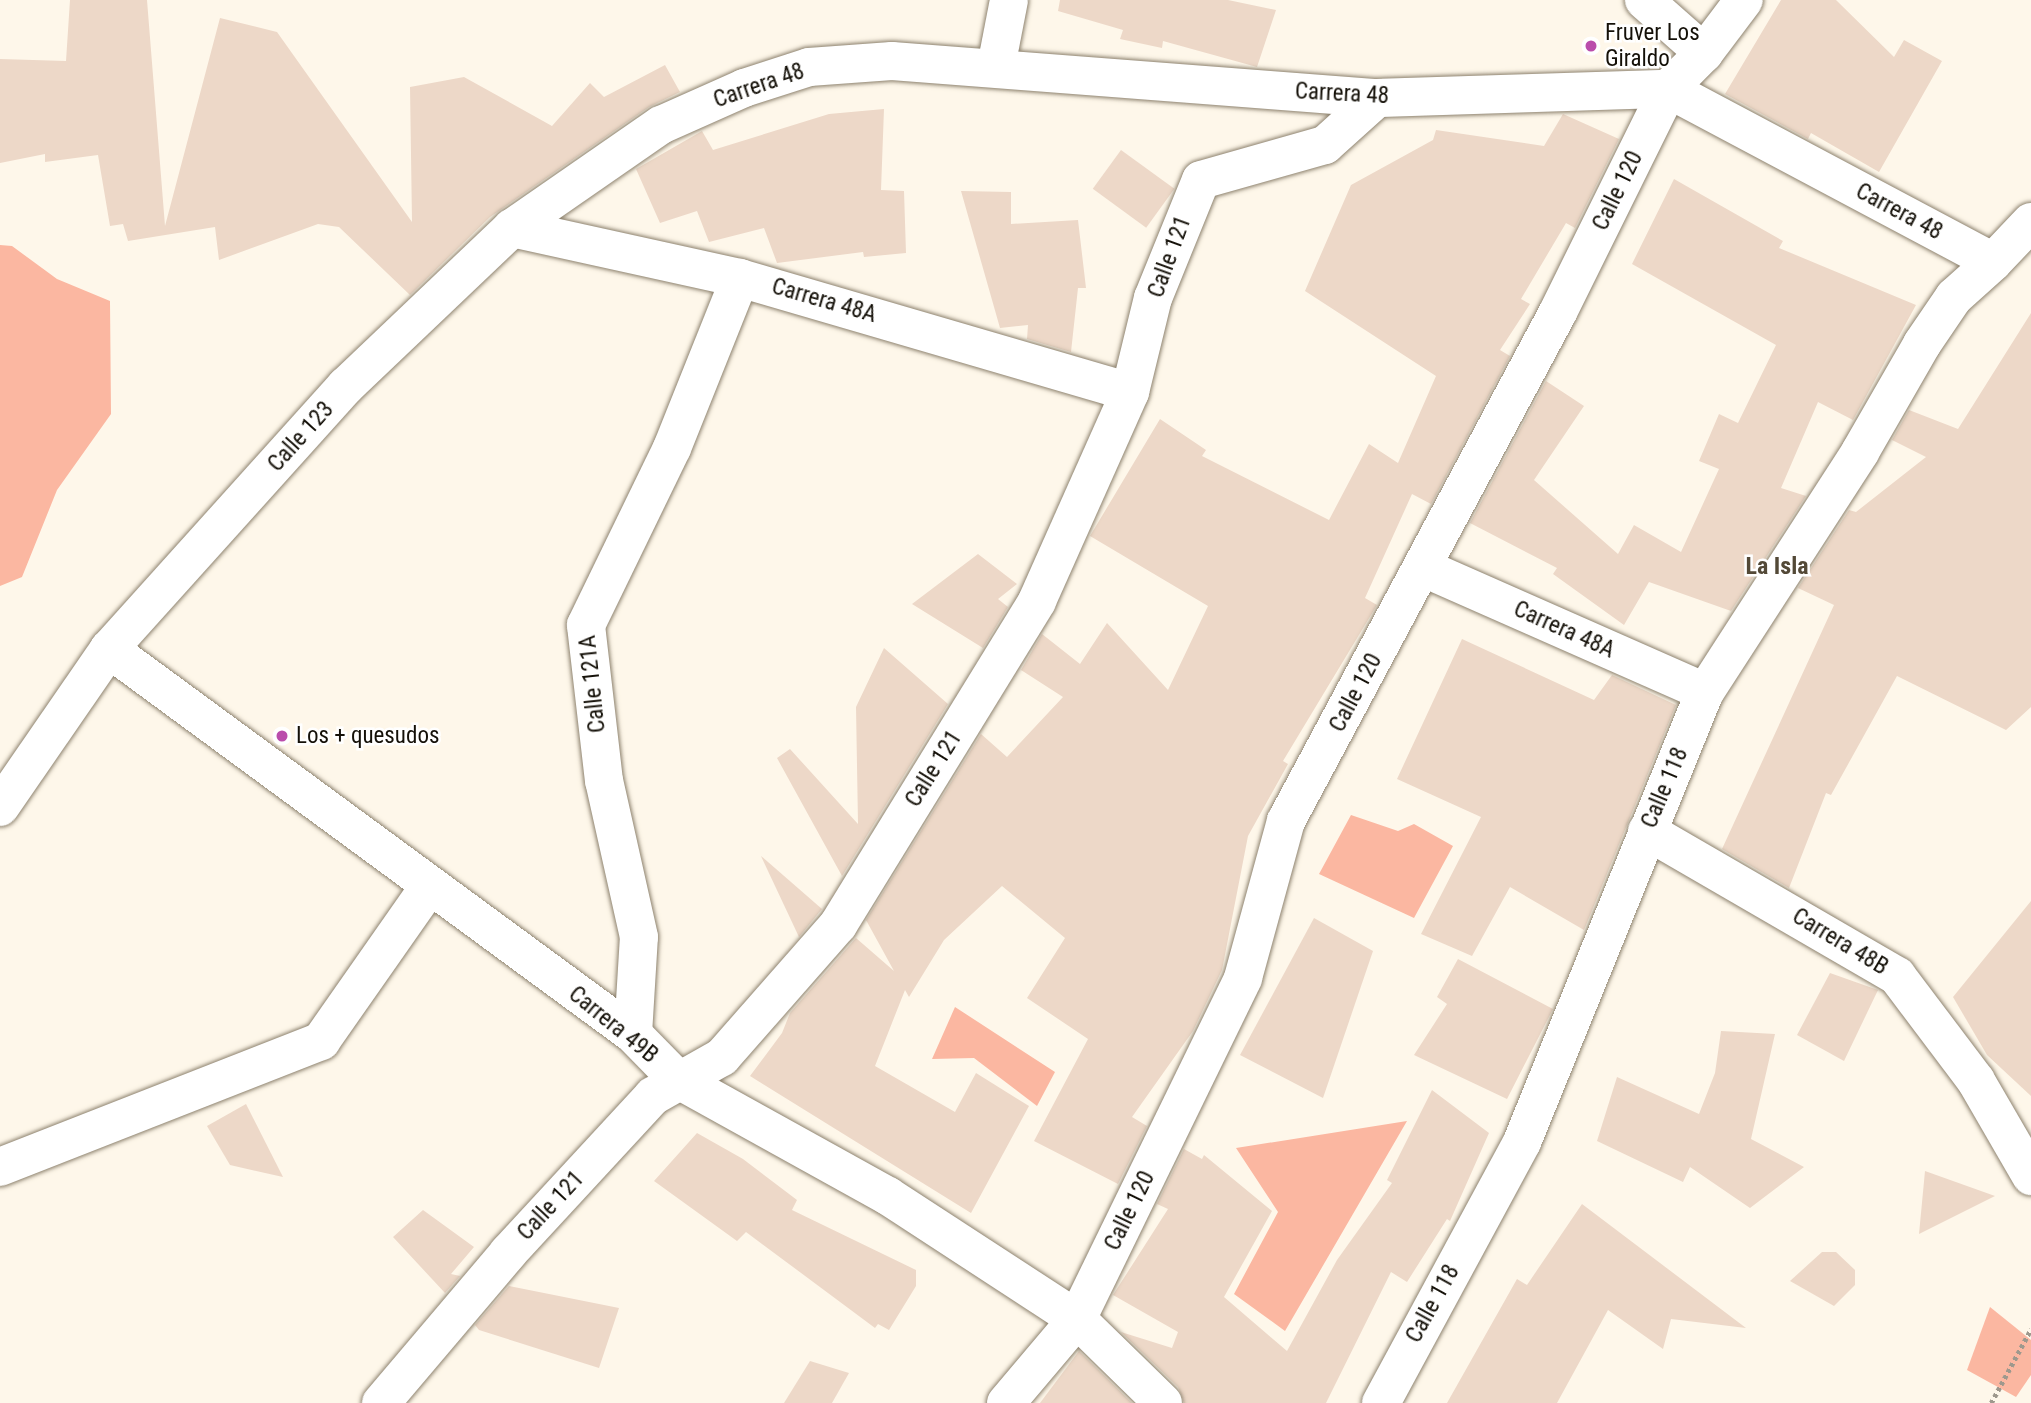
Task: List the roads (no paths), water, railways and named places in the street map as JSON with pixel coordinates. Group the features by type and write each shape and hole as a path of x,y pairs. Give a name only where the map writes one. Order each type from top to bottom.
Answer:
{"street":[{"path":"996,67 1009,0"},
{"path":"1644,0 1704,53"},
{"name":"Calle 120","path":"1006,1403 1077,1319 1243,978 1286,821 1424,568 1668,89 1704,53 1744,0"},
{"name":"Carrera 48","path":"660,125 744,88 809,67 892,61 1377,98 1668,89 1993,262"},
{"name":"Calle 121","path":"381,1403 508,1253 653,1096 677,1079 722,1057 838,925 1037,601 1130,392 1153,298 1201,180 1325,145 1377,98"},
{"name":"Calle 123","path":"0,807 109,649 346,386 512,228 660,125"},
{"name":"Calle 118","path":"1381,1403 1522,1142 1705,692 1838,487 1922,344 1954,297 1993,262 2031,222"},
{"name":"Carrera 48A","path":"512,228 740,278 1130,392"},
{"name":"Calle 121A","path":"633,1034 639,937 604,781 586,625 672,448 740,278"},
{"name":"Carrera 48A","path":"1424,568 1705,692"},
{"name":"Carrera 49B","path":"109,649 429,887 633,1034 677,1079 888,1196 1077,1319 1163,1403"},
{"name":"Carrera 48B","path":"1647,831 1897,976 1976,1081 2031,1176"},
{"path":"0,1167 321,1041 429,887"}],"place":[{"name":"Fruver Los Giraldo","path":"1591,46"},
{"name":"Los + quesudos","path":"282,736"}],"district":[{"name":"La Isla","path":"1777,567"}]}
